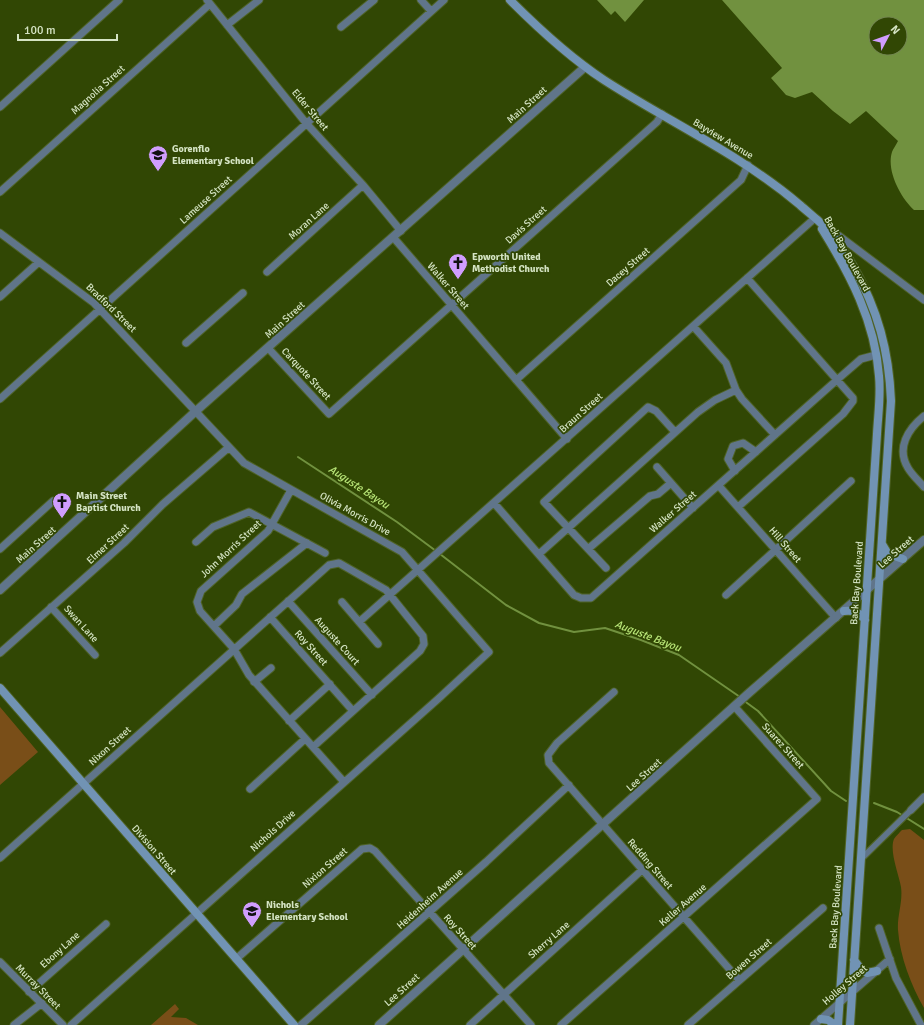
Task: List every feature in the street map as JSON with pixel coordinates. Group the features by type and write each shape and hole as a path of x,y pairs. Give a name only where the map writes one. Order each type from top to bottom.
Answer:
{"main road":[{"name":"Bayview Avenue","path":"510,0 556,44 585,67 748,165 781,189 815,218"},
{"name":"Back Bay Boulevard","path":"815,218 849,274 859,295 868,319 879,376 879,401 867,591 839,1003 836,1025"},
{"name":"Back Bay Boulevard","path":"815,218 833,236 866,289 881,331 887,354 891,401 850,1025"},
{"path":"882,544 888,554 903,559"},
{"path":"844,611 853,610 860,613 865,620"},
{"name":"Division Street","path":"0,688 294,1025"},
{"path":"854,960 860,968 867,973 876,971"},
{"path":"821,1019 828,1020 836,1025"}],"street":[{"path":"0,107 119,0"},
{"path":"227,26 259,0"},
{"path":"341,27 374,0"},
{"path":"421,0 431,11"},
{"name":"Lameuse Street","path":"0,399 444,0"},
{"name":"Elder Street","path":"209,2 306,123 364,186 400,231"},
{"name":"Magnolia Street","path":"0,192 209,2"},
{"name":"Main Street","path":"0,590 196,411 269,349 585,67"},
{"name":"Davis Street","path":"329,414 657,122 662,114"},
{"name":"Dacey Street","path":"516,380 741,180 748,165"},
{"name":"Moran Lane","path":"267,272 364,186"},
{"name":"Bayview Avenue","path":"815,218 924,300"},
{"name":"Braun Street","path":"360,622 815,218"},
{"name":"Bradford Street","path":"0,233 86,296 196,411"},
{"name":"Walker Street","path":"393,237 567,439"},
{"path":"0,297 39,262"},
{"path":"738,507 847,410 853,398 838,379 747,278"},
{"path":"186,343 243,293"},
{"path":"693,326 726,363 736,390 775,435"},
{"name":"Carquote Street","path":"269,349 329,414"},
{"name":"Walker Street","path":"494,503 574,595 581,598 591,598 861,359 876,355"},
{"path":"539,554 706,406 736,390"},
{"path":"606,568 544,502 648,407 656,411 675,432"},
{"name":"Olivia Morris Drive","path":"196,411 228,448 244,463 396,549 418,569 489,652"},
{"path":"924,416 914,424 904,441 902,454 908,468 924,487"},
{"path":"735,471 728,459 733,446 743,443 756,452"},
{"name":"Elmer Street","path":"0,653 124,543 163,504 228,448"},
{"path":"657,467 693,508"},
{"path":"726,594 851,481"},
{"path":"588,549 650,496 658,494 671,483"},
{"name":"Hill Street","path":"719,486 836,618"},
{"name":"John Morris Street","path":"214,626 200,610 197,602 200,591 265,534 291,490"},
{"path":"0,549 53,501"},
{"path":"196,542 213,527 245,512 253,512 325,553"},
{"name":"Lee Street","path":"379,1025 750,692 924,540"},
{"path":"307,543 242,594 236,605 214,626 234,649 254,682 344,782"},
{"path":"234,649 328,565 335,563 342,564 376,584 390,595 423,636 424,644 420,651 313,747"},
{"name":"Auguste Court","path":"288,601 372,694"},
{"path":"342,602 378,644"},
{"name":"Swan Lane","path":"52,607 95,654"},
{"name":"Roy Street","path":"270,617 353,711"},
{"name":"Nixon Street","path":"0,858 234,649"},
{"name":"Nichols Drive","path":"71,1025 489,652"},
{"path":"254,682 271,668"},
{"path":"289,721 330,684"},
{"name":"Redding Street","path":"614,692 551,750 548,759 554,769 739,980"},
{"name":"Suarez Street","path":"736,705 817,799"},
{"path":"250,789 305,739"},
{"name":"Heidenheim Avenue","path":"301,1025 429,913 569,785"},
{"path":"861,859 924,797"},
{"name":"Keller Avenue","path":"561,1025 817,799"},
{"name":"Nixion Street","path":"236,959 362,849 370,848 375,851"},
{"name":"Roy Street","path":"375,851 462,950 531,1025"},
{"name":"Sherry Lane","path":"470,1025 642,870"},
{"name":"Bowen Street","path":"693,1023 739,980 823,908"},
{"name":"Ebony Lane","path":"29,992 106,924"},
{"path":"879,928 907,1001 921,1025"},
{"name":"Holley Street","path":"814,1025 890,959"},
{"name":"Murray Street","path":"0,962 63,1025"},
{"path":"14,1025 42,1003"}],"shaded area":[{"path":"597,0 644,0 625,22 615,11 611,15"},
{"path":"722,0 924,0 924,210 914,210 904,199 896,184 891,167 891,159 892,151 898,141 866,111 850,124 812,92 795,98 786,95 771,78 782,68"},
{"path":"0,707 38,752 0,785"},
{"path":"910,829 924,840 924,1008 907,970 901,950 898,930 901,887 893,856 893,844 894,839 902,830"},
{"path":"175,1004 179,1009 171,1017 186,1018 198,1025 151,1025"}],"waterway":[{"name":"Auguste Bayou","path":"298,457 397,522 436,551"},
{"name":"Auguste Bayou","path":"440,554 506,605 539,623 574,632 605,628 641,640 679,655 740,697"},
{"name":"Auguste Bayou","path":"743,700 758,711 831,791 846,801"},
{"name":"Auguste Bayou","path":"874,803 897,812 924,829"}],"place":[{"name":"Gorenflo Elementary School","path":"158,172"},
{"name":"Epworth United Methodist Church","path":"458,280"},
{"name":"Main Street Baptist Church","path":"62,519"},
{"name":"Nichols Elementary School","path":"252,928"}]}
